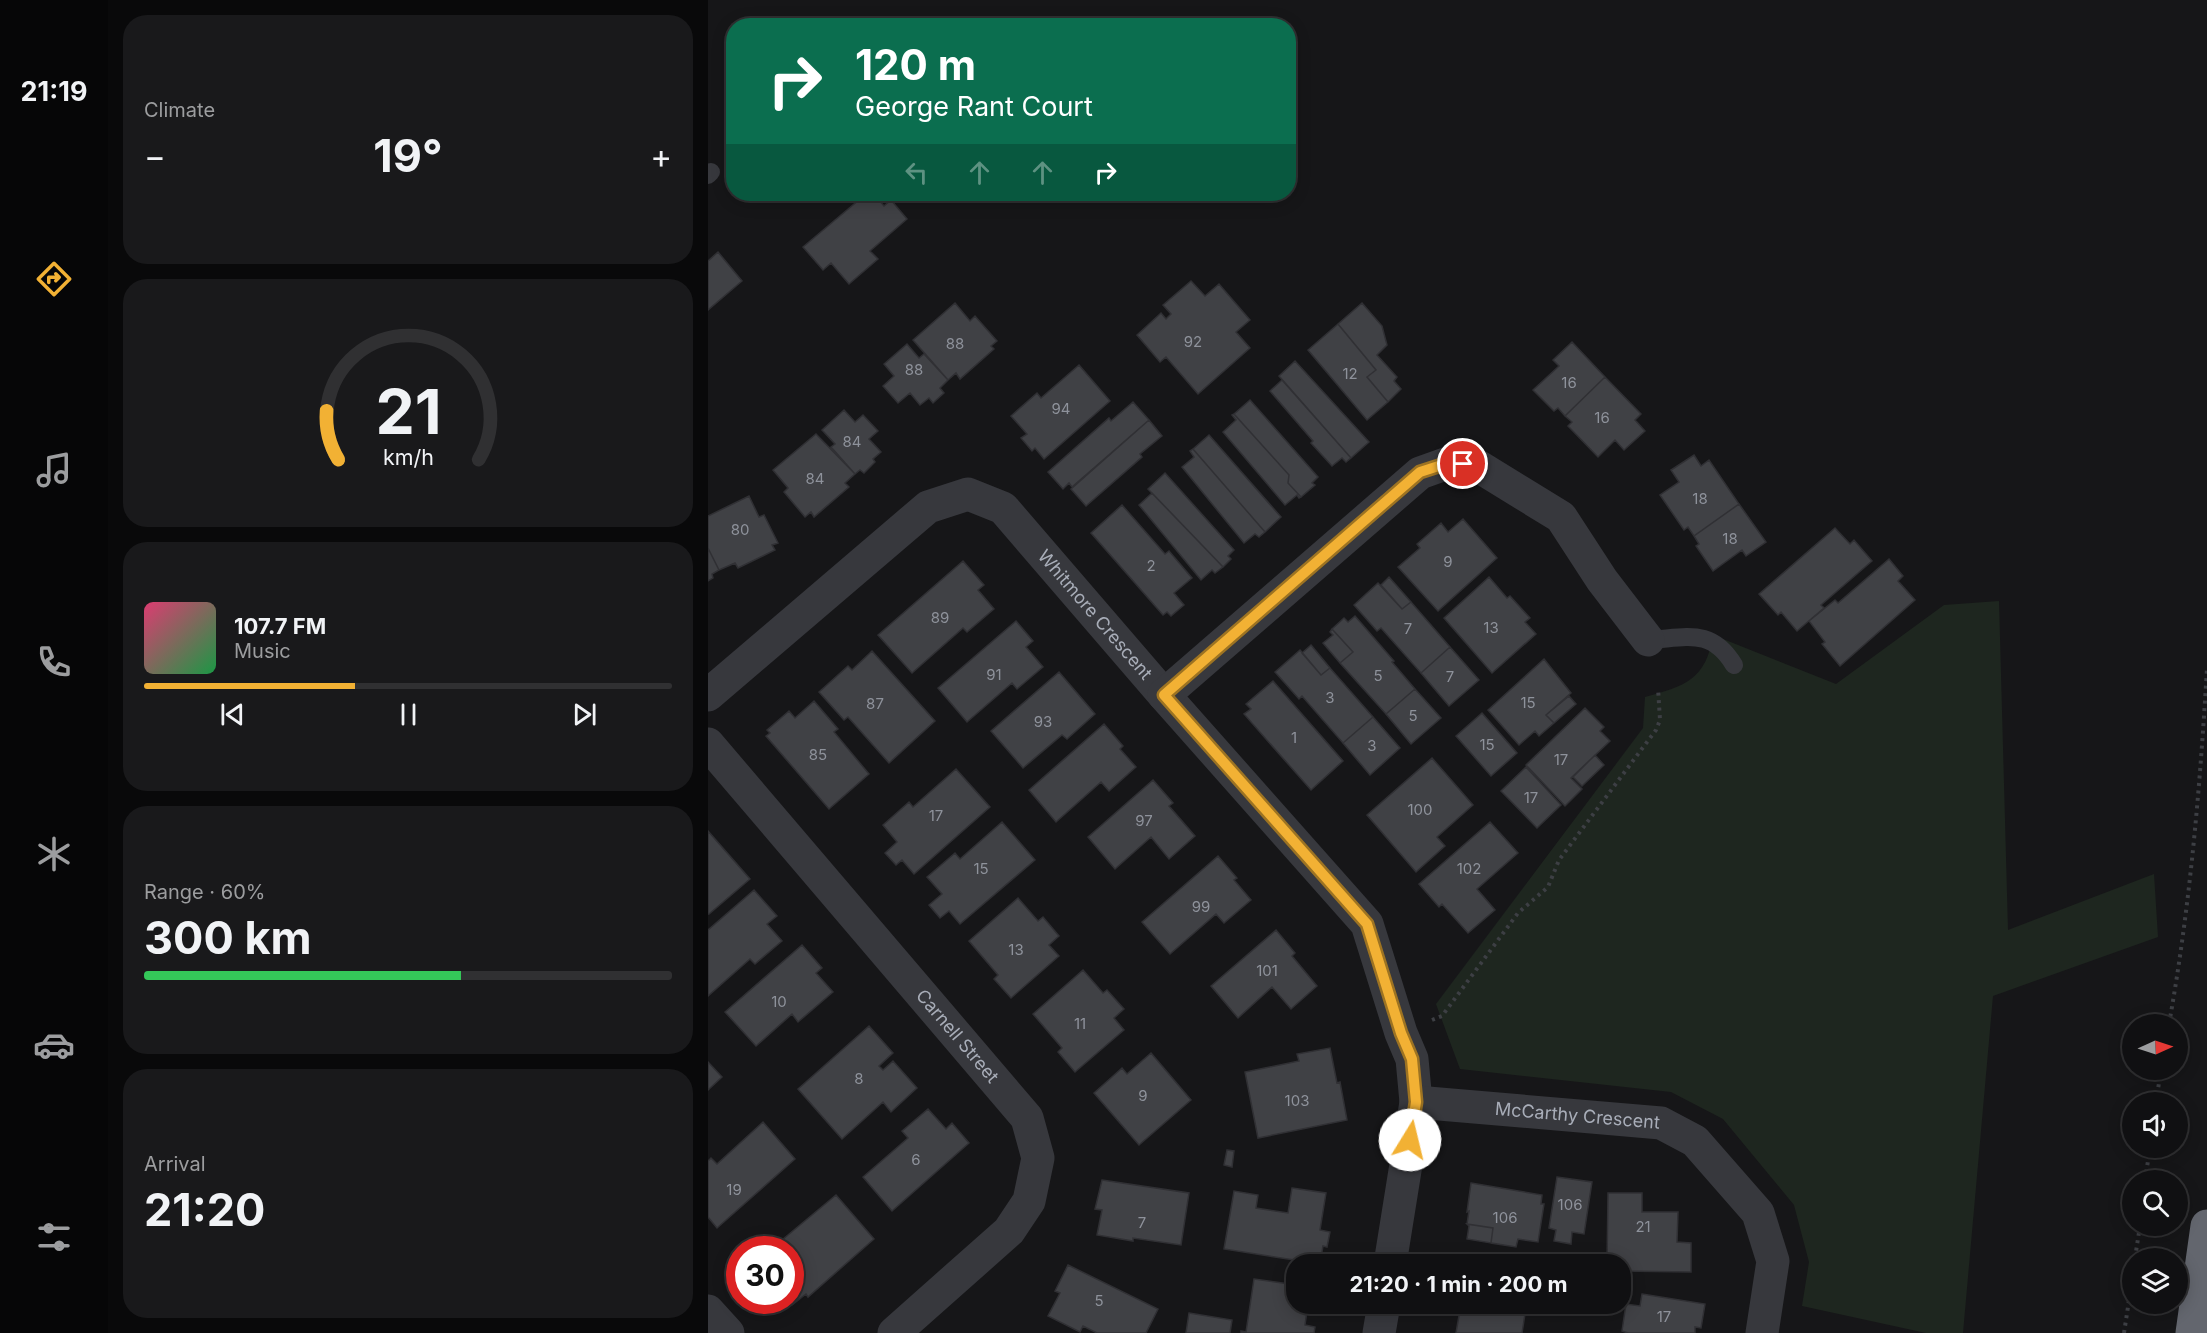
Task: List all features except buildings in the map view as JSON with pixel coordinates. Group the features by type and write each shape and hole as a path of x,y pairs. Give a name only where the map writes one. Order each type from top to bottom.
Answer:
{"highway":[{"path":"2192,1333 2207,1226"}],"street":[{"path":"1164,695 1420,472 1448,463 1478,466 1561,517 1602,580 1648,640"},
{"name":"Whitmore Crescent","path":"708,695 928,507 968,494 1003,508 1164,695 1367,924 1401,1033 1412,1059 1416,1102 1392,1254"},
{"name":"Carnell Street","path":"708,744 1027,1118 1038,1158 1029,1201 1009,1231 894,1333"},
{"name":"McCarthy Crescent","path":"1416,1102 1661,1123 1695,1141 1758,1213 1773,1261 1762,1333"},
{"path":"708,1311 728,1333"},
{"path":"1379,1333 1382,1314"}],"lane":[{"path":"1648,640 1705,637 1725,650 1734,664"}],"path":[{"path":"2171,1014 2182,955 2192,861 2207,668"},
{"path":"1432,1020 1443,1016 1518,913 1548,887 1559,860 1656,730 1660,720 1658,688"},
{"path":"2124,1333 2127,1314"}],"shaded area":[{"path":"1999,601 2008,930 2154,874 2158,937 1993,996 1963,1333 1926,1333 1802,1306 1809,1262 1794,1205 1723,1119 1671,1092 1460,1069 1436,1004 1643,728 1645,697 1672,689 1691,679 1705,662 1713,635 1836,684 1944,605"}],"route":[{"path":"1410,1140 1416,1102 1412,1059 1401,1033 1367,924 1164,695 1420,472 1448,463 1463,464"}]}
